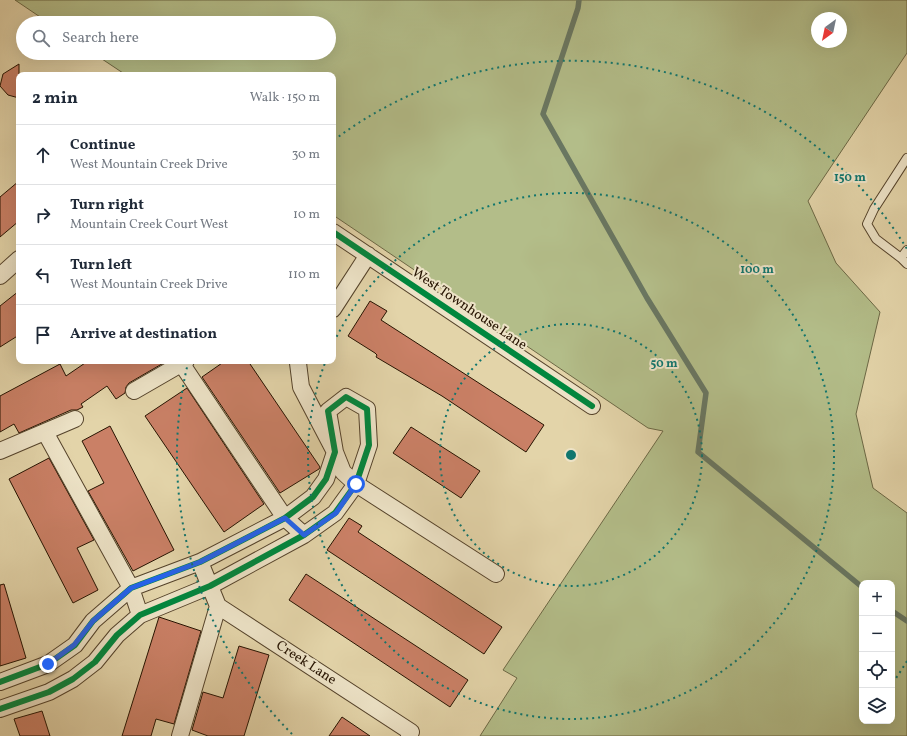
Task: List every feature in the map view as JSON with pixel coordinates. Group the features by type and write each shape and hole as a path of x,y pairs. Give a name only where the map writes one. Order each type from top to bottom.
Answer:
{"street":[{"name":"West Townhouse Lane","path":"336,234 592,406"},
{"path":"336,304 368,255"},
{"path":"0,276 16,262"},
{"path":"134,390 180,364"},
{"path":"184,364 285,518 304,535"},
{"path":"298,364 301,387 335,452 343,472 356,484 496,574"},
{"path":"0,682 48,664 74,645 93,621 131,588 200,562 285,518 313,497 326,479 335,452 328,411 346,397 367,410 369,446 356,484 336,513 304,535 210,586 140,614 117,635 95,662 73,679 49,692 0,709"},
{"path":"0,451 75,419"},
{"path":"45,432 131,588 140,614"},
{"path":"180,736 218,606 200,562"},
{"name":"Creek Lane","path":"218,606 410,734"}],"lane":[{"path":"907,158 874,209 867,224 876,239 904,261 907,250"}],"green space":[{"path":"15,0 907,0 907,53 808,201 836,263 880,312 856,414 873,488 907,513 907,736 480,736 517,678 503,670 663,431 648,428 336,217 336,72 122,72 104,60 336,60 336,16 39,16"}],"building":[{"path":"19,64 19,72 16,72 16,97 8,95 0,86 3,74"},
{"path":"16,184 16,224 0,237 0,197"},
{"path":"16,293 16,337 0,347 0,306"},
{"path":"370,301 387,311 381,320 544,425 526,452 442,396 376,357 377,355 375,353 348,336"},
{"path":"60,364 66,376 84,364 162,364 129,383 126,387 125,393 116,399 107,386 81,404 83,407 77,410 71,410 19,433 14,424 0,432 0,396"},
{"path":"221,364 250,364 320,467 319,469 280,493 202,377"},
{"path":"187,388 264,504 224,532 145,416"},
{"path":"110,426 174,550 133,571 88,491 104,483 82,441"},
{"path":"411,427 480,471 461,498 393,453"},
{"path":"49,458 94,540 77,548 98,590 73,603 9,479"},
{"path":"349,518 362,526 358,532 502,627 484,654 327,550"},
{"path":"306,574 468,680 450,707 289,600"},
{"path":"4,584 26,658 0,666 0,585"},
{"path":"159,617 201,631 174,724 156,719 151,736 122,736"},
{"path":"239,646 269,655 244,736 208,736 192,730 203,692 223,698"},
{"path":"42,711 50,736 20,736 14,719"},
{"path":"342,717 370,736 329,736"}],"waterway":[{"path":"579,0 578,8 543,114 647,298 706,393 698,452 859,585"},
{"path":"895,613 907,621"}],"cycle path":[{"path":"336,234 592,406"},
{"path":"0,682 48,664 75,645 93,621 131,588 200,562 285,518 313,497 326,479 335,452 328,411 346,397 367,409 369,445 356,484 335,513 304,535 210,586 140,615 117,635 95,662 73,679 49,692 0,709"}],"route":[{"path":"48,664 74,645 93,621 131,588 200,562 285,518 304,535 336,513 356,484"}]}
